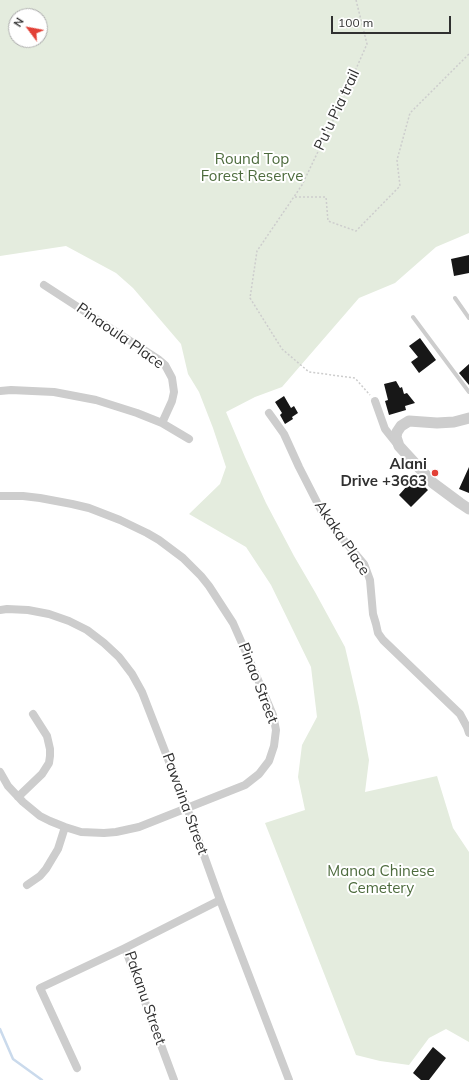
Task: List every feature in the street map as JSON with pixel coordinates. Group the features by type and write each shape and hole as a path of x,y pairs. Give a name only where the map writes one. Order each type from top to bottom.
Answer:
{"street":[{"name":"Pinaoula Place","path":"44,285 165,365 171,373 174,392 172,401 162,423"},
{"path":"0,391 11,390 54,392 96,400 137,413 162,423 189,439"},
{"path":"375,400 385,429 399,446 433,482 469,509"},
{"name":"Akaka Place","path":"269,413 284,434 299,467 331,526 364,564 370,580 373,614 378,633 383,640 460,714 469,733"},
{"path":"399,446 397,439 398,432 401,426 407,422 454,422 469,418"},
{"name":"Pinao Street","path":"0,496 23,496 72,504 104,514 147,533 171,549 192,567 209,586 233,623 251,662 272,715 276,730 272,754 266,765 252,780 139,827 116,832 81,832 40,816 18,797 8,786 0,772"},
{"name":"Pawaina Street","path":"0,610 28,610 49,614 69,621 87,630 104,643 132,674 142,692 187,808 220,900 290,1080"},
{"path":"18,797 42,774 50,756 47,736 33,714"},
{"path":"27,885 40,876 46,869 58,849 65,827"},
{"name":"Pakanu Street","path":"174,1080 125,948 220,900"},
{"path":"77,1068 40,988 125,948"}],"lane":[{"path":"454,298 469,318"},
{"path":"413,317 469,392"}],"path":[{"name":"Pu'u Pia trail","path":"356,0 367,44 337,112 302,185 257,251 250,298 282,349 309,372 355,378 375,400"},
{"path":"294,196 326,197 328,221 356,231 400,186 398,160 410,113 469,54"}],"green space":[{"name":"Round Top Forest Reserve","path":"0,0 469,0 469,233 436,247 395,283 359,298 282,387 255,397 226,412 266,503 345,647 359,707 369,760 365,792 437,776 453,828 469,852 469,1042 446,1029 429,1038 409,1065 380,1061 356,1055 265,823 305,810 298,777 302,745 317,717 311,667 271,585 246,547 189,514 220,484 226,467 199,392 188,374 181,344 133,288 116,273 66,246 0,256"}],"building":[{"path":"469,255 469,273 454,276 451,259"},
{"path":"420,338 436,360 419,373 411,362 418,357 409,346"},
{"path":"469,364 469,385 459,373"},
{"path":"396,381 400,388 402,387 404,394 407,393 415,403 405,406 406,410 389,415 385,401 388,400 384,384"},
{"path":"284,396 291,408 294,406 298,413 292,417 293,419 285,424 280,415 282,413 275,402"},
{"path":"469,467 469,493 459,489"},
{"path":"415,477 428,490 411,507 399,495"},
{"path":"433,1047 446,1058 429,1080 421,1080 413,1073"}],"waterway":[{"path":"0,1029 13,1059 42,1080"}],"place":[{"name":"Alani Drive +3663","path":"435,473"}],"park label":[{"name":"Manoa Chinese Cemetery","path":"381,880"}]}
